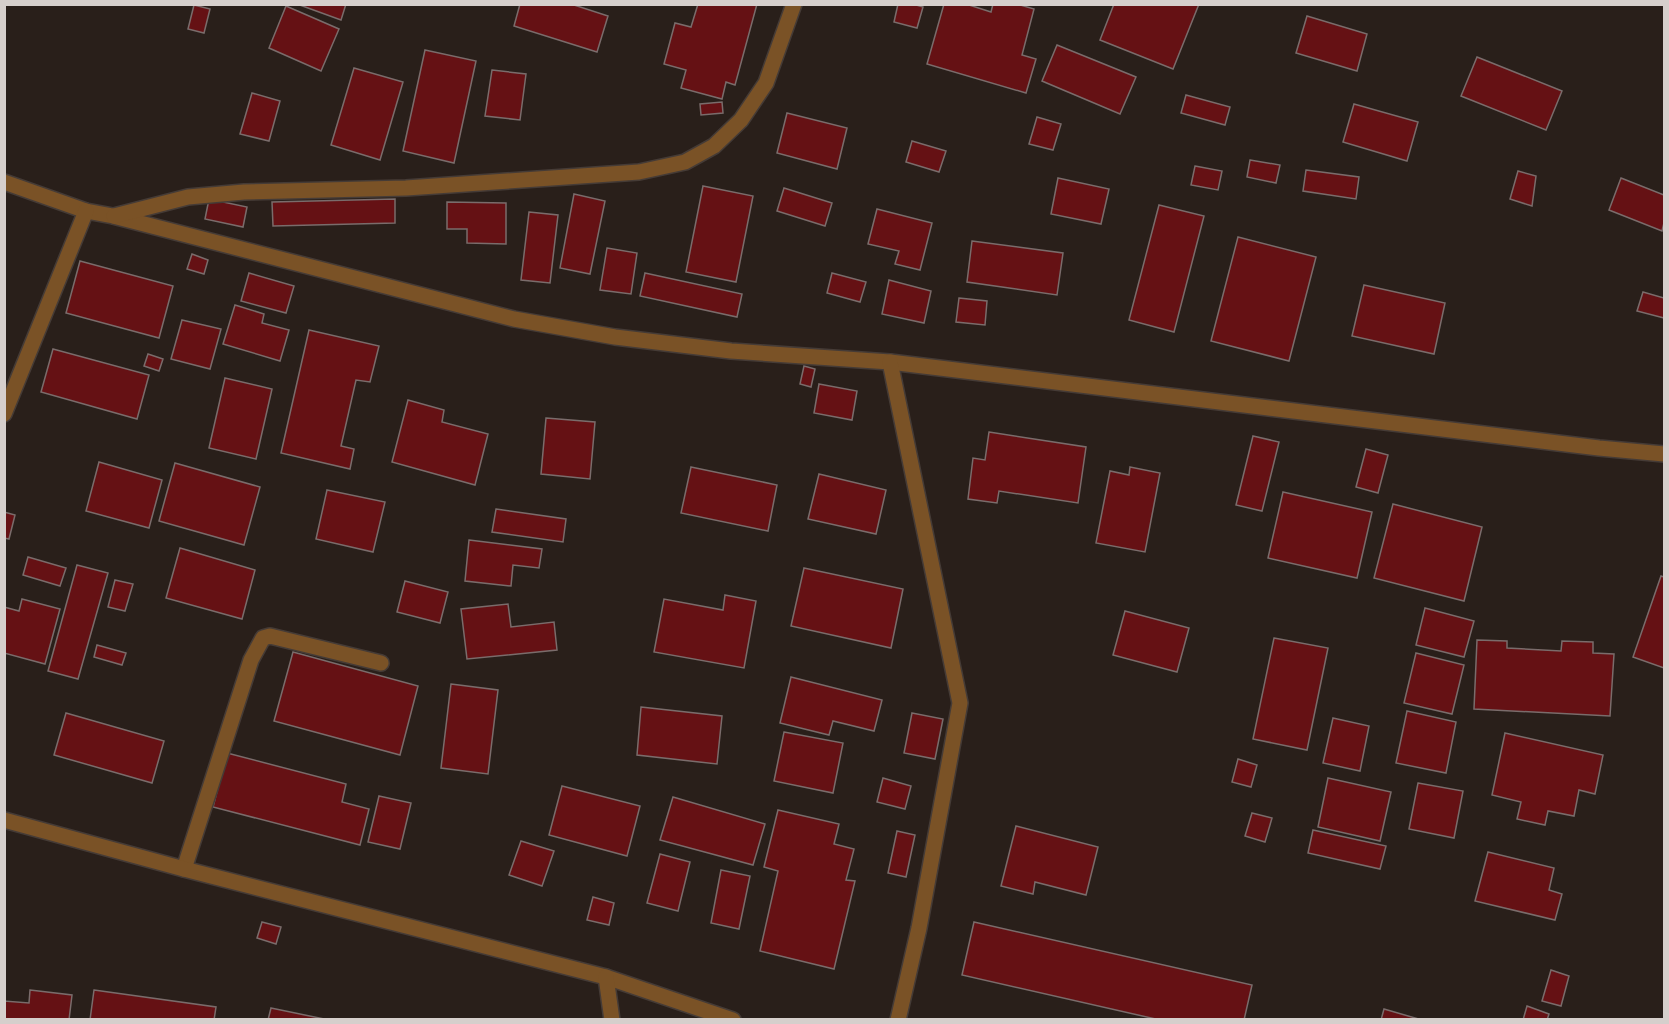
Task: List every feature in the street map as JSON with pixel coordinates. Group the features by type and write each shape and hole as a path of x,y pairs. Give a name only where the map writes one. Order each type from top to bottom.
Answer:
{"street":[{"path":"113,216 188,197 244,192 406,188 628,173 685,162 714,146 741,120 766,83 794,4"},
{"path":"4,182 86,211 514,319 615,337 731,351 890,362 1665,454"},
{"path":"4,414 86,211"},
{"path":"890,362 960,703 918,928 898,1020"},
{"path":"184,869 251,660 263,638 270,636 381,663"},
{"path":"4,820 184,869 606,977 733,1020"},
{"path":"606,977 612,1020"}],"building":[{"path":"297,4 346,4 341,20"},
{"path":"520,4 571,4 608,16 597,52 514,26"},
{"path":"698,4 757,4 735,85 726,82 722,99 681,88 686,70 664,64 675,23 691,27"},
{"path":"898,4 923,7 917,28 894,22"},
{"path":"944,4 966,4 991,12 993,4 1017,4 1034,9 1022,55 1036,59 1026,93 927,64"},
{"path":"1114,4 1199,4 1173,69 1100,40"},
{"path":"194,5 210,9 204,33 188,29"},
{"path":"286,6 339,29 321,71 269,48"},
{"path":"1307,16 1367,34 1357,71 1296,53"},
{"path":"1057,45 1136,77 1120,114 1042,81"},
{"path":"425,50 476,61 454,163 403,151"},
{"path":"1477,57 1562,91 1546,130 1461,96"},
{"path":"354,68 403,82 380,160 331,145"},
{"path":"492,70 526,74 520,120 485,116"},
{"path":"252,93 280,101 269,141 240,134"},
{"path":"1186,95 1230,107 1225,125 1181,113"},
{"path":"722,102 723,113 701,115 700,104"},
{"path":"1354,104 1418,122 1407,161 1343,142"},
{"path":"787,113 847,128 837,169 777,153"},
{"path":"1037,117 1061,124 1053,150 1029,144"},
{"path":"912,141 946,151 939,172 906,162"},
{"path":"1250,160 1280,165 1276,183 1247,177"},
{"path":"1195,166 1222,171 1218,190 1191,185"},
{"path":"1306,170 1359,177 1356,199 1303,191"},
{"path":"1518,171 1536,176 1532,206 1510,199"},
{"path":"1058,178 1109,189 1101,224 1051,214"},
{"path":"1621,178 1664,195 1662,231 1609,210"},
{"path":"703,186 753,196 736,282 686,272"},
{"path":"784,188 832,203 825,226 777,211"},
{"path":"574,194 605,201 590,274 560,268"},
{"path":"209,199 247,207 243,227 205,219"},
{"path":"395,199 395,223 273,226 272,202"},
{"path":"447,202 506,203 506,244 467,243 467,229 447,229"},
{"path":"1159,205 1204,216 1174,332 1129,320"},
{"path":"877,209 932,223 920,270 895,264 899,251 868,244"},
{"path":"529,212 558,215 550,283 521,280"},
{"path":"1238,237 1316,257 1289,361 1211,341"},
{"path":"972,241 1063,253 1057,295 967,282"},
{"path":"607,248 637,253 631,294 600,290"},
{"path":"192,254 208,260 204,274 187,269"},
{"path":"80,261 173,286 159,338 66,313"},
{"path":"249,273 294,286 286,313 241,301"},
{"path":"645,273 742,294 737,317 640,296"},
{"path":"832,273 866,282 860,302 827,293"},
{"path":"889,280 931,291 924,323 882,314"},
{"path":"1364,285 1445,303 1434,354 1352,336"},
{"path":"1643,292 1664,298 1664,318 1637,311"},
{"path":"959,298 987,301 985,325 956,322"},
{"path":"235,305 264,314 262,323 289,330 280,361 223,344"},
{"path":"182,320 221,329 210,369 171,359"},
{"path":"309,330 379,346 370,382 356,380 341,446 354,449 350,469 281,453"},
{"path":"53,349 149,375 137,419 41,392"},
{"path":"148,354 163,359 159,371 144,366"},
{"path":"804,366 815,369 811,387 800,384"},
{"path":"225,378 272,389 256,459 209,448"},
{"path":"819,384 857,391 852,420 814,413"},
{"path":"408,400 444,410 442,422 488,434 475,485 392,462"},
{"path":"546,418 595,422 590,479 541,474"},
{"path":"989,432 1086,447 1078,503 999,491 997,503 968,499 973,458 985,460"},
{"path":"1253,436 1279,442 1262,511 1236,505"},
{"path":"1366,449 1388,455 1378,493 1356,487"},
{"path":"99,462 162,480 149,528 86,511"},
{"path":"175,463 260,487 244,545 159,521"},
{"path":"691,467 777,485 768,531 681,513"},
{"path":"1130,467 1160,473 1145,552 1096,543 1110,471 1129,475"},
{"path":"819,474 886,490 876,534 808,519"},
{"path":"327,490 385,502 373,552 316,539"},
{"path":"1283,492 1372,512 1357,578 1268,558"},
{"path":"1393,504 1482,527 1464,601 1374,578"},
{"path":"496,509 566,519 563,542 492,532"},
{"path":"4,512 15,515 9,539 4,538"},
{"path":"469,540 542,549 539,568 513,565 511,586 465,581"},
{"path":"180,548 255,570 242,619 166,598"},
{"path":"28,557 66,568 60,586 23,575"},
{"path":"77,565 108,573 78,679 48,671"},
{"path":"804,568 903,589 891,648 791,626"},
{"path":"1661,576 1664,577 1664,668 1633,657"},
{"path":"115,580 133,584 125,611 108,607"},
{"path":"405,581 448,592 440,623 397,612"},
{"path":"725,595 756,601 744,668 654,652 664,599 723,610"},
{"path":"22,599 60,609 45,664 4,653 4,607 19,611"},
{"path":"508,604 511,627 554,622 557,650 467,659 461,609"},
{"path":"1425,608 1474,621 1464,657 1416,645"},
{"path":"1125,611 1189,628 1177,672 1113,655"},
{"path":"1274,638 1328,648 1307,750 1253,739"},
{"path":"1477,640 1507,641 1507,648 1561,651 1562,641 1593,642 1593,653 1614,654 1610,716 1474,709"},
{"path":"97,645 126,653 122,665 94,657"},
{"path":"293,652 418,686 400,755 274,721"},
{"path":"1416,653 1464,665 1452,714 1404,703"},
{"path":"791,677 882,700 874,731 833,721 829,735 780,723"},
{"path":"451,684 498,690 488,774 441,768"},
{"path":"641,707 722,716 717,764 637,755"},
{"path":"1407,711 1456,722 1446,773 1396,763"},
{"path":"66,713 164,741 152,783 54,755"},
{"path":"912,713 943,719 935,759 904,753"},
{"path":"1333,718 1369,726 1360,771 1323,763"},
{"path":"784,732 843,743 833,793 774,781"},
{"path":"1505,733 1603,755 1595,794 1579,790 1574,816 1548,811 1545,825 1517,819 1521,802 1492,795"},
{"path":"227,753 346,784 342,802 369,809 360,845 213,807"},
{"path":"1238,759 1257,765 1251,787 1232,782"},
{"path":"883,778 911,786 905,809 877,802"},
{"path":"1328,778 1391,792 1380,841 1318,827"},
{"path":"1418,783 1463,791 1454,838 1409,829"},
{"path":"562,786 640,806 627,856 549,835"},
{"path":"379,796 411,803 400,849 368,842"},
{"path":"673,797 765,824 753,865 660,840"},
{"path":"778,810 839,824 834,844 854,849 846,880 855,881 834,969 760,951 778,871 764,867"},
{"path":"1252,813 1272,818 1265,842 1245,836"},
{"path":"1016,826 1098,847 1086,895 1035,882 1033,894 1001,886"},
{"path":"1313,830 1386,846 1380,869 1308,853"},
{"path":"897,831 915,835 906,877 888,873"},
{"path":"521,841 554,851 542,886 509,875"},
{"path":"1488,852 1554,868 1549,890 1562,894 1555,920 1475,901"},
{"path":"660,854 690,862 678,911 647,903"},
{"path":"721,870 750,876 739,929 711,923"},
{"path":"593,897 614,903 609,925 587,920"},
{"path":"262,922 281,927 276,944 257,938"},
{"path":"974,922 1252,985 1244,1020 1160,1020 962,975"},
{"path":"1551,970 1569,976 1561,1006 1542,1001"},
{"path":"30,990 72,995 69,1020 4,1020 4,1001 29,1003"},
{"path":"94,990 216,1007 214,1020 90,1020"},
{"path":"1527,1006 1549,1014 1547,1020 1523,1020"},
{"path":"271,1008 329,1020 268,1020"},
{"path":"1384,1009 1422,1020 1381,1020"}]}
